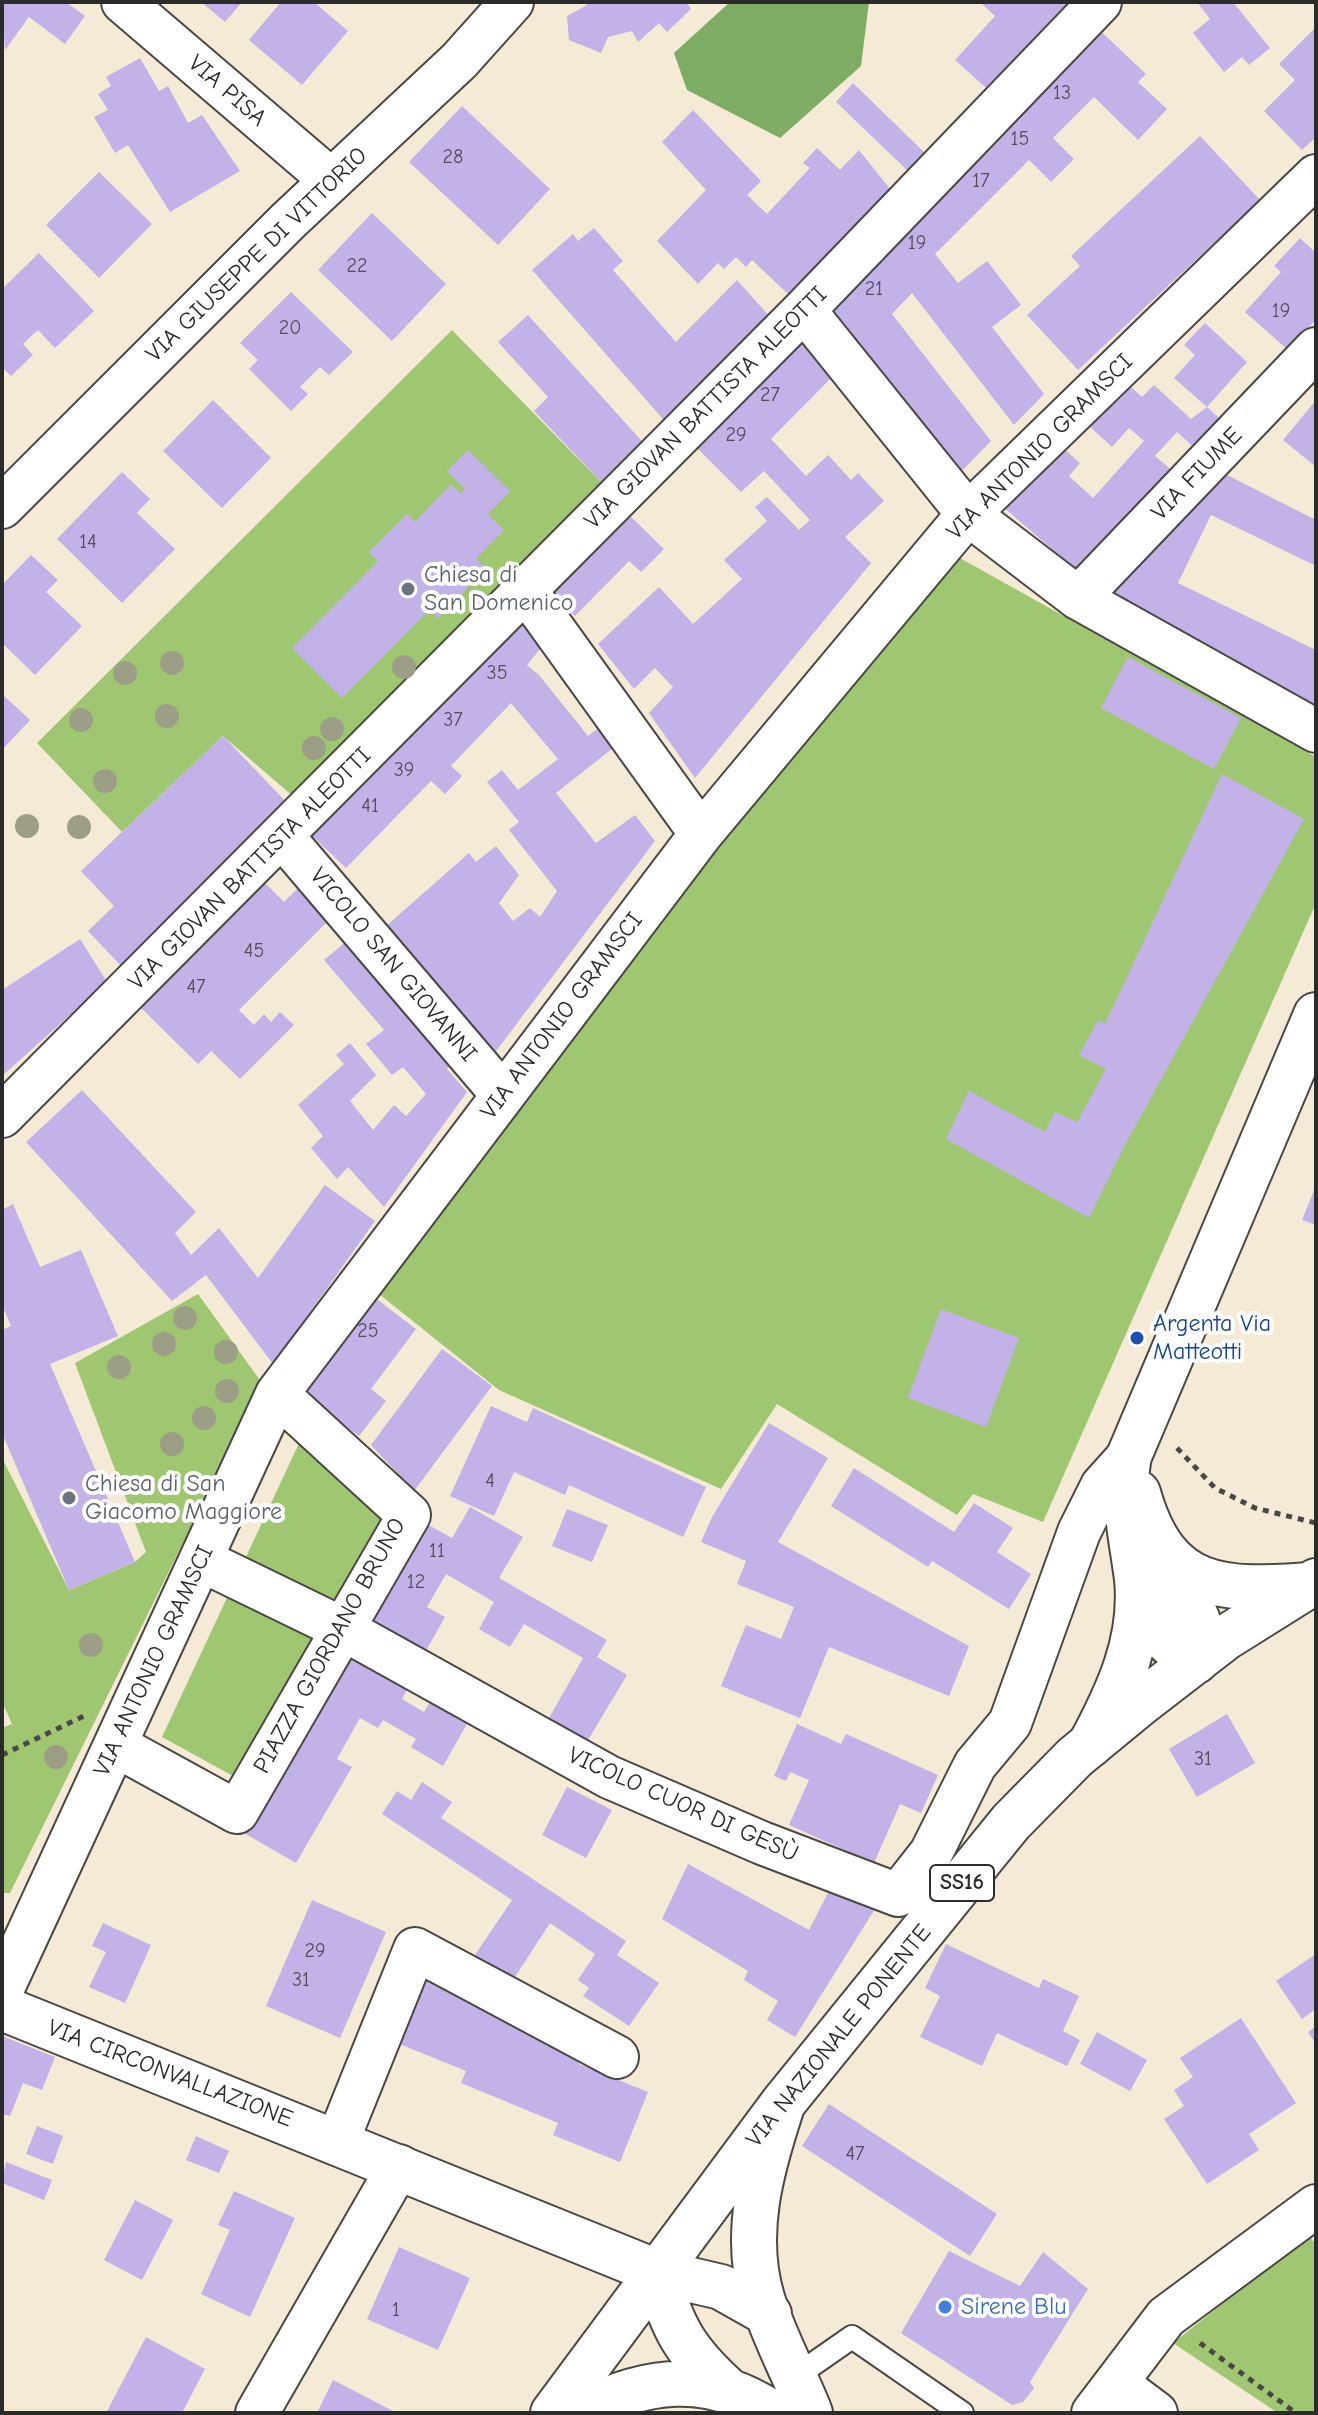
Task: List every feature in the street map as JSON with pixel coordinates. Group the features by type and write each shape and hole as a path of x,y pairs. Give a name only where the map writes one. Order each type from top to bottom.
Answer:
{"street":[{"name":"VIA PISA","path":"123,2 331,180"},
{"name":"VIA GIUSEPPE DI VITTORIO","path":"2,507 331,180 459,61 511,2"},
{"name":"VIA GIOVAN BATTISTA ALEOTTI","path":"2,1116 804,310 1095,3"},
{"name":"VIA ANTONIO GRAMSCI","path":"2,1990 277,1394 701,834 968,514 1316,176"},
{"path":"804,310 968,514 1078,598 1316,731"},
{"name":"VIA FIUME","path":"1078,598 1316,349"},
{"path":"526,591 701,834"},
{"name":"VICOLO SAN GIOVANNI","path":"283,837 502,1094"},
{"path":"1090,1745 1116,1697 1136,1628 1137,1584 1124,1480 1136,1441 1316,1015"},
{"name":"PIAZZA GIORDANO BRUNO","path":"118,1739 237,1812 409,1515 277,1394"},
{"path":"1136,1441 1142,1506 1169,1554 1198,1621 1196,1661"},
{"name":"VICOLO CUOR DI GESÙ","path":"343,1629 609,1777 762,1843 898,1895 931,1853 975,1765 1010,1723 1079,1532 1102,1486 1136,1441"},
{"path":"1169,1554 1177,1564 1206,1584 1242,1589 1314,1583"},
{"path":"201,1560 343,1629"},
{"name":"VIA NAZIONALE PONENTE","path":"553,2413 783,2103 1011,1822 1090,1745 1196,1661 1314,1583"},
{"path":"1137,1584 1147,1615 1160,1636 1196,1661"},
{"path":"338,2140 415,1949 617,2057"},
{"name":"VIA CIRCONVALLAZIONE","path":"2,2008 338,2140 657,2272 721,2287 769,2314"},
{"path":"783,2103 764,2159 755,2203 755,2252 762,2298 803,2395"},
{"path":"257,2413 399,2166"},
{"path":"1156,2413 1105,2398 1166,2317 1316,2206"},
{"path":"657,2272 668,2313 682,2343 729,2391"},
{"path":"580,2413 612,2396 657,2384 702,2383 729,2391 772,2413"}],"lane":[{"path":"803,2395 852,2337 962,2413"}],"path":[{"path":"1136,1441 1175,1445 1215,1488 1255,1508 1316,1523"},
{"path":"2,1755 85,1715 118,1739"},
{"path":"1166,2317 1296,2413"}],"green space":[{"path":"730,2 869,2 861,66 780,138 687,90 674,53"},
{"path":"452,330 607,488 309,810 223,736 122,832 37,743"},
{"path":"951,553 1316,757 1316,903 1043,1522 973,1494 957,1515 777,1404 721,1489 499,1390 369,1286"},
{"path":"198,1294 262,1383 10,1893 2,1893 2,1728 12,1724 2,1702 2,1458 69,1590 135,1562 146,1552 75,1363"},
{"path":"301,1439 391,1521 242,1781 162,1737"},
{"path":"1309,2235 1316,2245 1316,2413 1278,2413 1173,2343"}],"building":[{"path":"2,2 66,2 85,16 65,44 29,17 5,50"},
{"path":"201,2 242,2 225,22"},
{"path":"281,2 314,2 348,31 302,85 249,40"},
{"path":"586,2 686,2 691,9 667,32 659,23 638,42 632,31 608,37 601,53 569,40 567,16 587,5"},
{"path":"980,2 1069,2 1075,8 994,95 955,60 995,16"},
{"path":"1197,2 1233,2 1270,48 1249,65 1242,57 1224,72 1193,33 1210,19"},
{"path":"1094,25 1146,74 1138,82 1167,109 1138,140 1094,97 1053,138 1074,159 1051,182 1029,160 935,254 958,283 987,261 1021,305 992,327 1044,394 1014,425 912,293 892,314 991,441 957,476 824,307"},
{"path":"1316,27 1316,137 1302,150 1264,111 1295,80 1279,64"},
{"path":"140,58 159,91 168,86 188,123 202,115 240,171 170,212 128,145 115,153 94,117 108,110 98,94 111,86 106,77"},
{"path":"853,83 926,154 909,172 836,102"},
{"path":"462,106 550,189 498,245 409,162"},
{"path":"693,110 761,181 747,195 767,214 810,168 803,163 817,148 840,170 859,150 890,189 789,295 752,260 746,267 736,257 724,269 718,263 698,284 657,241 706,190 662,142"},
{"path":"1200,136 1260,200 1078,370 1027,315 1080,266 1071,256"},
{"path":"99,172 152,224 99,278 46,225"},
{"path":"372,213 446,284 392,341 318,270"},
{"path":"594,228 623,261 613,270 676,342 737,280 771,318 669,426 532,270 573,234 578,241"},
{"path":"1300,238 1316,253 1316,319 1288,350 1245,312 1281,272 1274,266"},
{"path":"39,253 94,311 55,348 38,330 23,344 33,355 11,376 2,367 2,289"},
{"path":"291,292 353,352 329,375 320,367 300,387 308,394 291,411 249,369 258,360 240,343"},
{"path":"528,315 649,449 607,488 534,411 548,397 498,342"},
{"path":"1205,323 1247,362 1207,407 1174,378 1195,355 1184,345"},
{"path":"798,336 836,373 771,439 806,476 828,455 851,480 858,473 884,501 845,537 871,563 695,778 649,713 673,687 655,668 634,689 598,644 659,587 693,624 742,579 724,560 767,521 755,507 767,497 799,530 810,520 764,471 741,492 692,443"},
{"path":"1154,385 1191,419 1207,407 1227,425 1200,453 1177,432 1155,456 1175,473 1084,577 994,499 1049,436 1080,463 1069,476 1093,498 1144,441 1129,428 1112,447 1077,415 1107,388 1119,400 1131,387 1142,397"},
{"path":"213,400 271,458 222,508 163,451"},
{"path":"1316,400 1316,467 1283,440"},
{"name":"Chiesa di San Domenico","path":"468,450 510,491 488,514 504,530 476,559 486,569 438,618 429,610 342,698 292,648 378,561 369,552 407,514 415,522 451,484 461,494 465,489 447,471"},
{"path":"122,472 150,499 137,513 175,549 122,603 57,539"},
{"path":"1221,472 1316,520 1316,566 1211,515 1178,583 1316,650 1316,707 1101,602"},
{"path":"626,512 664,549 641,572 629,561 575,616 549,590"},
{"path":"31,555 58,580 46,592 82,626 35,675 2,643 2,585"},
{"path":"519,616 546,642 527,665 539,675 588,736 602,725 617,745 556,793 596,843 635,815 655,841 490,1059 385,927 469,853 476,862 496,846 519,875 499,903 513,921 530,908 540,917 557,891 509,830 519,822 487,782 502,770 518,790 558,759 511,703 451,766 462,776 445,794 431,781 346,868 308,832"},
{"path":"1128,657 1241,718 1214,769 1101,708"},
{"path":"2,694 30,720 2,750"},
{"path":"223,736 291,807 123,968 88,931 114,906 81,871"},
{"path":"1222,774 1304,819 1125,1145 1089,1218 946,1139 969,1091 1045,1132 1055,1112 1077,1122 1106,1069 1079,1055 1098,1020 1105,1024"},
{"path":"306,880 338,911 239,1010 254,1025 264,1014 271,1022 280,1012 294,1025 240,1079 211,1051 198,1064 139,1006 263,881 284,902"},
{"path":"350,938 453,1061 447,1069 467,1092 384,1207 348,1167 337,1179 311,1148 323,1136 298,1105 344,1064 336,1055 350,1043 376,1075 350,1101 373,1130 394,1105 406,1116 426,1094 403,1067 392,1075 366,1044 384,1030 324,960"},
{"path":"80,939 107,982 2,1076 2,990"},
{"path":"82,1090 196,1212 175,1233 191,1255 219,1228 258,1278 325,1185 375,1221 273,1364 206,1275 172,1301 26,1142"},
{"path":"1316,1185 1316,1225 1302,1220"},
{"name":"Chiesa di San Giacomo Maggiore","path":"13,1204 40,1267 81,1250 118,1336 50,1364 135,1562 69,1590 2,1433 2,1330 11,1326 2,1305 2,1210"},
{"path":"370,1294 416,1329 371,1389 386,1401 359,1436 297,1389"},
{"path":"941,1309 1019,1338 986,1427 908,1398"},
{"path":"442,1349 492,1386 414,1491 371,1445"},
{"path":"491,1406 527,1422 533,1408 706,1487 683,1537 569,1485 565,1495 514,1472 494,1516 450,1496"},
{"path":"769,1423 828,1458 778,1542 969,1646 949,1696 829,1647 800,1718 721,1686 746,1625 781,1639 794,1607 737,1584 746,1561 701,1542 712,1517"},
{"path":"854,1468 954,1532 974,1503 1013,1528 997,1552 1031,1574 1009,1609 932,1561 928,1567 831,1506"},
{"path":"470,1507 523,1537 499,1578 607,1640 597,1657 627,1675 588,1740 549,1718 583,1658 524,1624 510,1647 479,1629 494,1602 446,1574 427,1607 445,1617 423,1656 368,1622 425,1523 452,1538"},
{"path":"567,1509 608,1525 592,1562 552,1546"},
{"path":"345,1645 412,1680 402,1699 424,1712 435,1693 472,1715 443,1766 411,1747 416,1739 383,1720 378,1728 360,1718 337,1759 352,1767 296,1863 237,1829"},
{"path":"1227,1714 1255,1763 1197,1797 1169,1749"},
{"path":"797,1724 841,1744 846,1734 938,1775 921,1813 900,1804 874,1863 789,1825 809,1780 790,1772 786,1781 774,1776"},
{"path":"422,1782 452,1802 441,1818 626,1941 617,1955 659,1983 629,2026 583,1996 589,1988 578,1980 595,1954 550,1923 513,1980 475,1955 512,1900 382,1814 397,1791 411,1800"},
{"path":"567,1787 612,1810 586,1858 542,1835"},
{"path":"688,1864 809,1930 833,1883 878,1904 795,2037 767,2020 778,2001 744,1980 748,1971 662,1919"},
{"path":"312,1900 386,1932 340,2038 266,2006"},
{"path":"103,1923 151,1945 125,2003 89,1987 106,1952 92,1946"},
{"path":"946,1944 1039,1988 1043,1979 1079,1996 1063,2031 1080,2040 1067,2066 997,2033 982,2066 920,2037 940,1996 925,1988"},
{"path":"1316,1954 1316,2009 1302,2019 1276,1981"},
{"path":"420,1972 485,1998 480,2009 583,2051 579,2064 648,2092 620,2162 553,2135 558,2123 461,2083 466,2071 392,2041"},
{"path":"1241,2018 1296,2103 1249,2134 1259,2150 1207,2184 1164,2119 1184,2106 1174,2090 1193,2077 1180,2058"},
{"path":"1316,2026 1316,2044 1308,2032"},
{"path":"1097,2032 1147,2060 1130,2091 1080,2064"},
{"path":"2,2036 55,2057 42,2090 23,2083 10,2116 2,2114"},
{"path":"829,2104 997,2214 970,2256 802,2146"},
{"path":"37,2126 63,2136 53,2164 26,2154"},
{"path":"196,2136 229,2151 219,2173 186,2160"},
{"path":"6,2162 52,2180 44,2200 2,2183"},
{"path":"234,2191 295,2218 250,2317 201,2294 230,2230 218,2225"},
{"path":"135,2200 173,2220 142,2280 104,2260"},
{"path":"399,2247 470,2278 438,2350 367,2319"},
{"path":"949,2251 1020,2286 1043,2252 1088,2289 1030,2382 1034,2388 1023,2402 1012,2405 901,2333"},
{"path":"146,2337 205,2369 182,2413 106,2413"},
{"path":"333,2380 397,2413 317,2413"}],"place":[{"name":"Chiesa di San Domenico","path":"408,589"},
{"name":"Argenta Via Matteotti","path":"1137,1338"},
{"name":"Chiesa di San Giacomo Maggiore","path":"69,1498"},
{"name":"Sirene Blu","path":"945,2307"}]}
